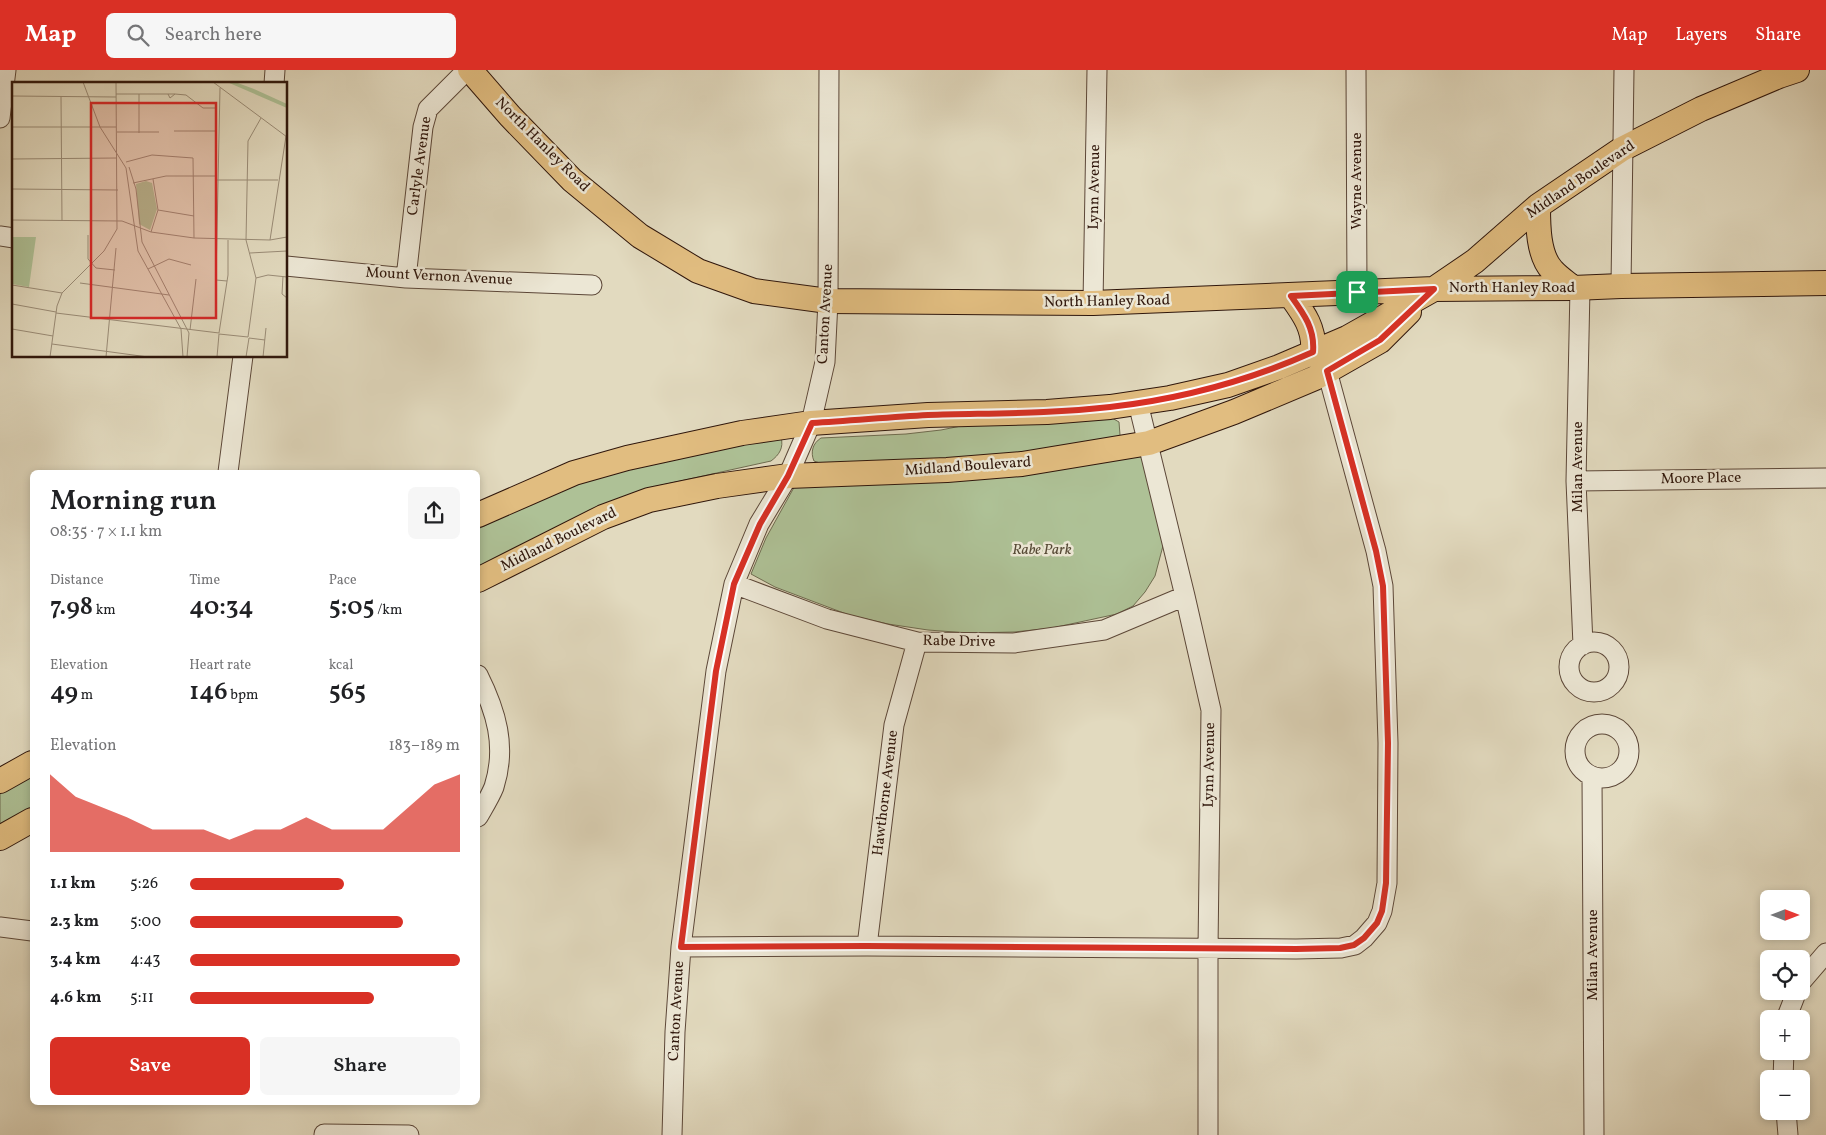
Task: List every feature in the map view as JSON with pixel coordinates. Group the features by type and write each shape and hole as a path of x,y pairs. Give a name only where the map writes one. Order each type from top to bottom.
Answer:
{"main road":[{"name":"North Hanley Road","path":"469,70 510,116 572,180 640,236 698,271 754,291 828,301 1093,304 1434,289 1826,283"},
{"name":"Midland Boulevard","path":"480,514 574,472 627,458 733,435 812,423 928,415 1047,412 1138,403 1228,385 1280,367 1347,338 1434,289 1475,261 1538,206 1622,149 1701,109 1797,70"},
{"path":"1538,206 1538,233 1551,270 1577,288"},
{"name":"Midland Boulevard","path":"480,579 603,517 649,500 717,486 788,476 947,470 1022,464 1149,443 1234,412 1315,378 1380,340 1434,289"},
{"path":"1291,296 1310,325 1313,336 1313,352"},
{"path":"0,781 30,764"},
{"path":"0,838 30,821"}],"street":[{"path":"0,118 6,70"},
{"name":"Carlyle Avenue","path":"406,278 424,127 428,108 469,70"},
{"name":"Canton Avenue","path":"672,1135 675,1032 681,947 716,671 734,584 760,524 788,476 812,423 825,362 828,301 829,70"},
{"name":"Lynn Avenue","path":"1093,304 1097,70"},
{"name":"Wayne Avenue","path":"1356,70 1357,292"},
{"path":"1621,286 1624,70"},
{"name":"Mount Vernon Avenue","path":"288,266 406,278 592,284"},
{"name":"Milan Avenue","path":"1577,288 1576,481 1583,646"},
{"path":"228,470 243,358"},
{"path":"681,947 866,946 1296,949 1340,948 1354,945 1364,938 1377,923 1382,911 1386,883 1388,743 1383,586 1376,551 1327,371"},
{"name":"Lynn Avenue","path":"1138,403 1211,710 1208,1135"},
{"name":"Moore Place","path":"1576,481 1826,478"},
{"name":"Rabe Drive","path":"734,584 827,619 917,642 1014,644 1104,630 1185,596"},
{"name":"Hawthorne Avenue","path":"866,946 894,725 917,642"},
{"path":"480,679 495,714 500,737 494,787 480,814"},
{"name":"Milan Avenue","path":"1592,776 1594,1135"},
{"path":"0,927 30,931"},
{"path":"1810,972 1826,954"},
{"path":"1787,1120 1788,1135"},
{"path":"324,1134 409,1135"}],"green space":[{"path":"1112,418 1119,422 1120,435 1116,439 1106,442 964,459 820,463 814,461 812,454 814,445 821,438 906,434 966,425"},
{"path":"781,437 782,445 780,451 771,461 653,487 627,496 480,570 480,528 536,500 611,471"},
{"name":"Rabe Park","path":"1142,452 1164,542 1155,576 1145,592 1133,606 1117,614 1052,628 1014,632 968,633 928,630 888,624 849,615 775,587 751,574 766,538 797,482"},
{"path":"30,773 30,812 0,829 0,790"}],"route":[{"path":"1434,289 1380,340 1327,371 1376,551 1383,586 1388,743 1386,883 1382,911 1377,923 1364,938 1354,945 1340,948 1296,949 866,946 681,947 716,671 734,584 760,524 788,476 812,423 928,415 1047,412 1110,407 1170,398 1228,385 1280,367 1313,352 1314,344 1310,325 1291,296 1357,292 1434,289"}]}
